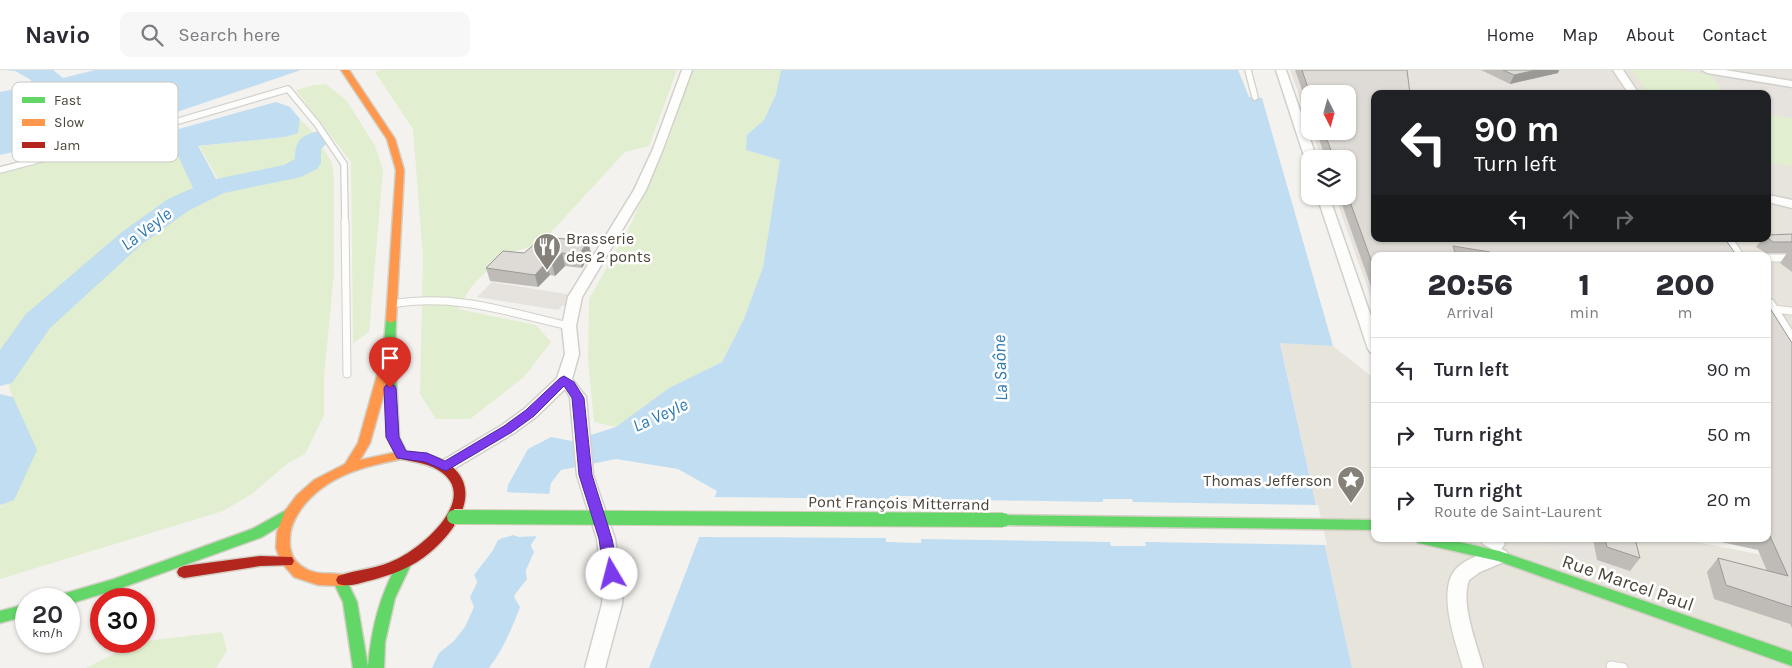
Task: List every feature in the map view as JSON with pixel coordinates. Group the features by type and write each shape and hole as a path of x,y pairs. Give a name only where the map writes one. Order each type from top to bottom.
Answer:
{"main road":[{"path":"346,70 391,139 400,170 389,355 392,437 402,455"},
{"path":"350,466 364,443 389,355"},
{"path":"402,455 427,458 446,466 457,478 460,494 454,517 441,535 421,553 405,562 368,577 340,581 315,579 296,571 286,561 280,541 284,524 290,513 309,491 328,477 350,466 373,459 402,455"},
{"path":"80,594 116,584 257,533 290,513"},
{"name":"Pont François Mitterrand","path":"454,517 1003,520 1343,526"},
{"path":"1343,526 1371,525"},
{"path":"1343,526 1371,530"},
{"name":"Rue Marcel Paul","path":"1453,542 1495,546 1532,555"},
{"name":"Rue Marcel Paul","path":"1495,546 1792,659"},
{"path":"116,584 260,561 286,561"},
{"path":"376,668 378,642 388,598 405,562"},
{"path":"340,581 350,602 361,668"},
{"path":"0,617 15,613"}],"street":[{"path":"446,466 523,418 564,380 572,354 569,326 575,297 640,190 658,149 687,70"},
{"path":"1618,70 1631,90"},
{"path":"1707,70 1792,84"},
{"path":"1283,75 1308,150"},
{"path":"1771,200 1792,204"},
{"path":"1326,205 1371,337"},
{"path":"1729,242 1738,252"},
{"path":"1771,308 1792,341"},
{"path":"564,380 570,385 578,398 585,475 606,539 613,590 612,604 595,668"},
{"path":"1473,668 1457,590 1461,576 1477,565 1495,546"}],"lane":[{"path":"1248,70 1254,97"},
{"path":"178,121 288,89 317,124 344,164 347,374"},
{"path":"0,170 30,162"},
{"path":"1771,258 1792,258"},
{"path":"392,304 416,300 468,302 569,326"},
{"path":"1771,306 1792,311"},
{"path":"1611,666 1624,668"}],"shaded area":[{"path":"1290,70 1607,70 1620,90 1371,90 1371,242 1653,242 1455,252 1371,252 1371,298 1338,205 1356,205 1356,150 1318,150 1315,140 1356,140 1356,85 1301,85 1301,101"},
{"path":"1607,70 1732,70 1792,80 1792,366 1771,331 1771,252 1721,252 1715,242 1771,242 1771,90 1620,90"},
{"path":"1732,70 1792,70 1792,80"},
{"path":"1711,75 1792,88 1792,118 1771,114 1771,90 1722,90"},
{"path":"492,282 572,295 568,305 562,306 558,310 477,297"},
{"path":"1280,342 1333,346 1371,376 1371,542 1546,542 1547,547 1635,576 1634,542 1697,542 1792,561 1792,668 1352,668"},
{"path":"1546,542 1634,542 1635,576 1547,547"}],"green space":[{"path":"382,70 677,70 649,146 625,152 541,243 501,256 472,286 458,309 536,325 551,342 524,377 470,419 436,419 420,394 423,257 413,129 375,72"},
{"path":"692,70 781,70 776,94 764,120 747,136 746,150 780,160 763,267 744,319 722,362 669,388 616,427 594,422 588,359 589,299 630,226 669,139"},
{"path":"1632,70 1682,70 1711,75 1722,90 1646,90"},
{"path":"326,84 347,101 375,146 383,170 369,332 353,343 351,162 296,90"},
{"path":"1771,114 1792,118 1792,166 1771,162"},
{"path":"300,119 314,133 332,163 334,181 334,272 324,377 324,415 305,454 288,463 252,494 223,511 0,579 0,508 28,447 8,383 49,321 92,279 187,207 218,192 219,181 199,146 285,137 298,133"},
{"path":"179,149 193,189 108,248 27,321 0,358 0,174 44,162 178,162"},
{"path":"222,632 227,650 216,668 86,668 115,653 155,653 155,640"}],"water":[{"path":"5,70 53,70 63,78 95,70 301,70 178,112 178,82 30,82 31,80 15,71"},
{"name":"La Saône","path":"781,70 1238,70 1249,97 1262,98 1333,346 1280,343 1352,668 649,668 717,491 678,469 616,459 561,470 551,483 544,525 523,557 527,579 516,593 484,596 474,575 501,540 508,485 528,449 551,437 572,441 616,427 669,388 722,362 744,319 763,267 780,160 746,150 747,135 764,120 776,94"},
{"path":"12,90 12,152 0,155 0,92"},
{"path":"276,102 290,107 300,119 298,133 285,137 178,149 178,129"}],"pier":[{"path":"505,492 552,494 546,526 539,536 499,538"},
{"path":"890,496 917,496 917,499 1103,502 1103,499 1132,499 1133,502 1318,505 1327,545 1145,542 1146,546 1111,546 1110,542 921,539 921,543 886,542 886,538 697,537 713,497 889,499"}],"building":[{"path":"1302,70 1407,70 1410,90 1371,90 1371,242 1727,242 1734,252 1490,252 1453,246 1455,252 1371,252 1371,260 1351,205 1356,205 1356,150 1331,150 1327,140 1356,140 1356,85 1307,85"},
{"path":"1503,70 1536,70 1514,75"},
{"path":"1792,234 1792,242 1773,242 1771,235"},
{"path":"543,237 588,241 579,255 562,253 552,264 546,263 535,275 486,268 503,251 524,253"},
{"path":"1771,310 1792,343 1792,607 1726,585 1718,558 1788,576 1771,538"},
{"path":"1606,542 1636,542 1640,558 1607,547"}],"waterway":[{"name":"La Veyle","path":"208,191 216,187 292,171 308,163 308,146 318,139"},
{"path":"187,147 208,191"},
{"name":"La Veyle","path":"0,375 38,321 132,238 178,205 208,191"},
{"name":"La Veyle","path":"0,406 18,450 0,490"},
{"name":"La Veyle","path":"456,668 477,649 490,625 497,607 492,597 513,552"}],"traffic: fast":[{"path":"391,320 389,355 393,437 402,455"},
{"path":"80,594 116,584 257,533 290,513"},
{"path":"454,517 1003,520"},
{"path":"1003,520 1371,525"},
{"path":"1436,542 1499,556 1792,659"},
{"path":"376,668 378,642 388,598 405,562"},
{"path":"340,581 350,602 361,668"},
{"path":"0,617 15,613"}],"traffic: slow":[{"path":"345,70 391,139 400,170 391,320"},
{"path":"350,466 364,443 384,372"},
{"path":"343,580 318,579 299,573 288,562 283,548 283,532 290,515 302,498 328,477 359,464 402,455"}],"traffic: jam":[{"path":"343,580 374,574 403,563 421,552 451,522 458,506 459,491 455,478 444,467 427,459 402,455"},
{"path":"184,572 260,561 287,561"}],"place":[{"name":"Brasserie des 2 ponts","path":"547,271"},
{"name":"Thomas Jefferson","path":"1351,504"}],"route":[{"path":"390,388 392,437 402,455 427,458 446,466 508,429 530,413 564,380 570,385 578,398 585,475 606,539 612,574"}]}
